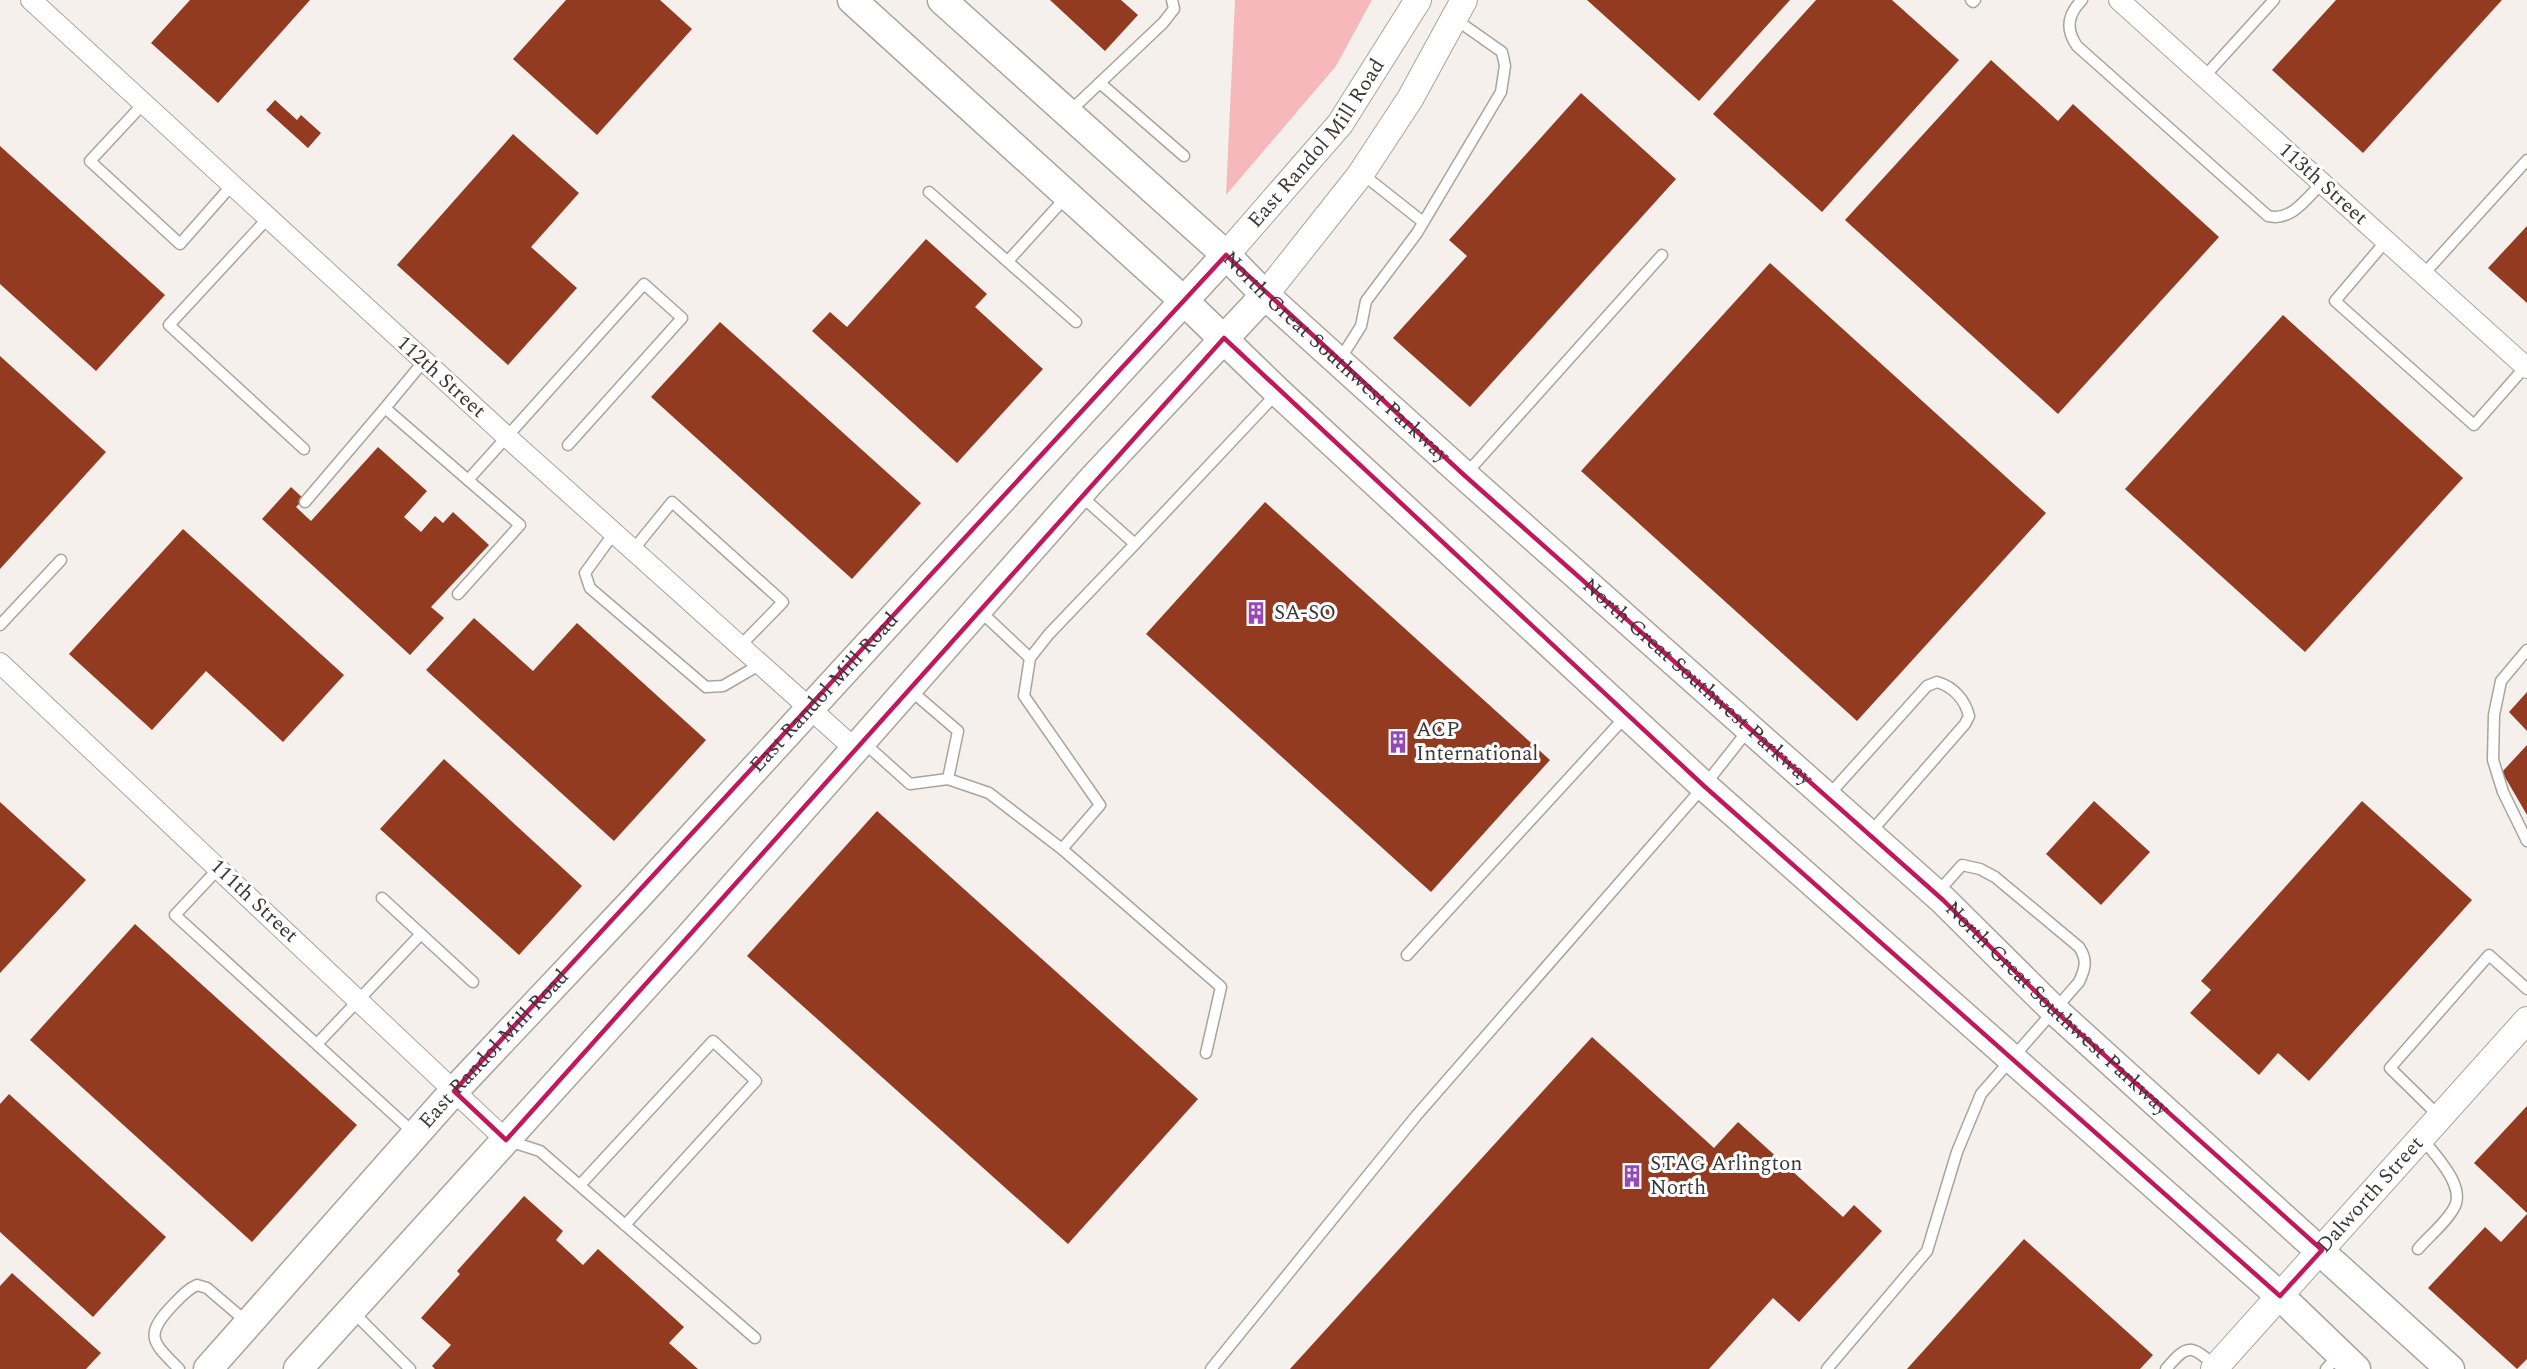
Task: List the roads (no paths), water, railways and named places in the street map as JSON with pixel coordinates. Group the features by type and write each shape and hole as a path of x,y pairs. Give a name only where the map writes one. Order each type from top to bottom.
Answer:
{"main road":[{"path":"852,0 1184,300 1278,392 1704,786 2280,1296 2341,1364"},
{"name":"North Great Southwest Parkway","path":"942,0 1226,255 1265,295 1464,475 1936,894 2054,1010 2322,1250 2450,1369"},
{"name":"East Randol Mill Road","path":"208,1369 454,1091 810,709 1226,255"},
{"path":"298,1369 686,941 1080,495 1265,295"}],"street":[{"name":"112th Street","path":"31,0 507,437 810,709 858,745"},
{"name":"East Randol Mill Road","path":"1226,255 1340,124 1418,0"},
{"name":"113th Street","path":"2130,3 2204,77 2526,368"},
{"path":"1265,295 1361,173 1410,99 1460,10"},
{"name":"111th Street","path":"0,663 506,1140"},
{"name":"Dalworth Street","path":"2215,1368 2527,1020"}],"lane":[{"path":"1068,113 1163,23 1174,9 1172,0"},
{"path":"2082,0 2074,9 2069,20 2071,37 2077,46 2268,216 2276,218 2290,213 2322,183"},
{"path":"2204,77 2274,0"},
{"path":"1339,361 1361,326 1366,302 1423,222 1501,92 1505,66 1502,52 1460,10"},
{"path":"1100,83 1184,156"},
{"path":"144,103 90,161 180,244 232,185"},
{"path":"2423,275 2527,160"},
{"path":"1361,173 1423,222"},
{"path":"929,192 1076,322"},
{"path":"1008,261 1068,195"},
{"path":"268,218 169,325 304,449"},
{"path":"2386,242 2335,301 2474,425 2526,368"},
{"path":"1464,475 1662,255"},
{"path":"468,480 644,284 682,318 568,445"},
{"path":"305,502 424,361"},
{"path":"1062,849 1100,805 1024,696 1030,658 1049,634 1278,392"},
{"path":"385,408 520,525 458,594"},
{"path":"1080,495 1135,544"},
{"path":"633,550 672,502 783,602 741,646"},
{"path":"614,533 585,573 590,588 706,687 723,686 761,664"},
{"path":"0,625 61,560"},
{"path":"979,610 1030,658"},
{"path":"2527,650 2501,681 2493,715 2493,760 2503,792 2527,841"},
{"path":"1827,797 1928,686 1937,682 1944,684 1965,701 1969,716 1965,724 1869,835"},
{"path":"909,688 958,731 948,779"},
{"path":"1407,955 1627,715"},
{"path":"1211,1369 1416,1116 1704,786 1749,729"},
{"path":"858,745 910,784 948,779 989,793 1062,849 1221,987 1206,1053"},
{"path":"1827,1369 1927,1251 1957,1152 1981,1095 2079,982 2086,968 2084,954 2079,947 1995,877 1980,869 1962,865 1936,894"},
{"path":"219,868 175,915 416,1135"},
{"path":"382,898 473,982"},
{"path":"317,1044 421,934"},
{"path":"2439,1116 2390,1068 2489,955 2527,989"},
{"path":"580,1185 713,1041 756,1081 625,1225"},
{"path":"2418,1249 2450,1213 2457,1198 2456,1183 2421,1136"},
{"path":"506,1140 540,1151 755,1338"},
{"path":"179,1369 158,1347 154,1336 157,1322 188,1289 197,1285 207,1288 249,1324"},
{"path":"352,1311 410,1369"},
{"path":"2166,1369 2181,1351 2188,1348 2197,1350 2215,1368"}],"place":[{"name":"SA-SO","path":"1256,613"},
{"name":"ACP International","path":"1398,742"},
{"name":"STAG Arlington North","path":"1632,1176"}]}
